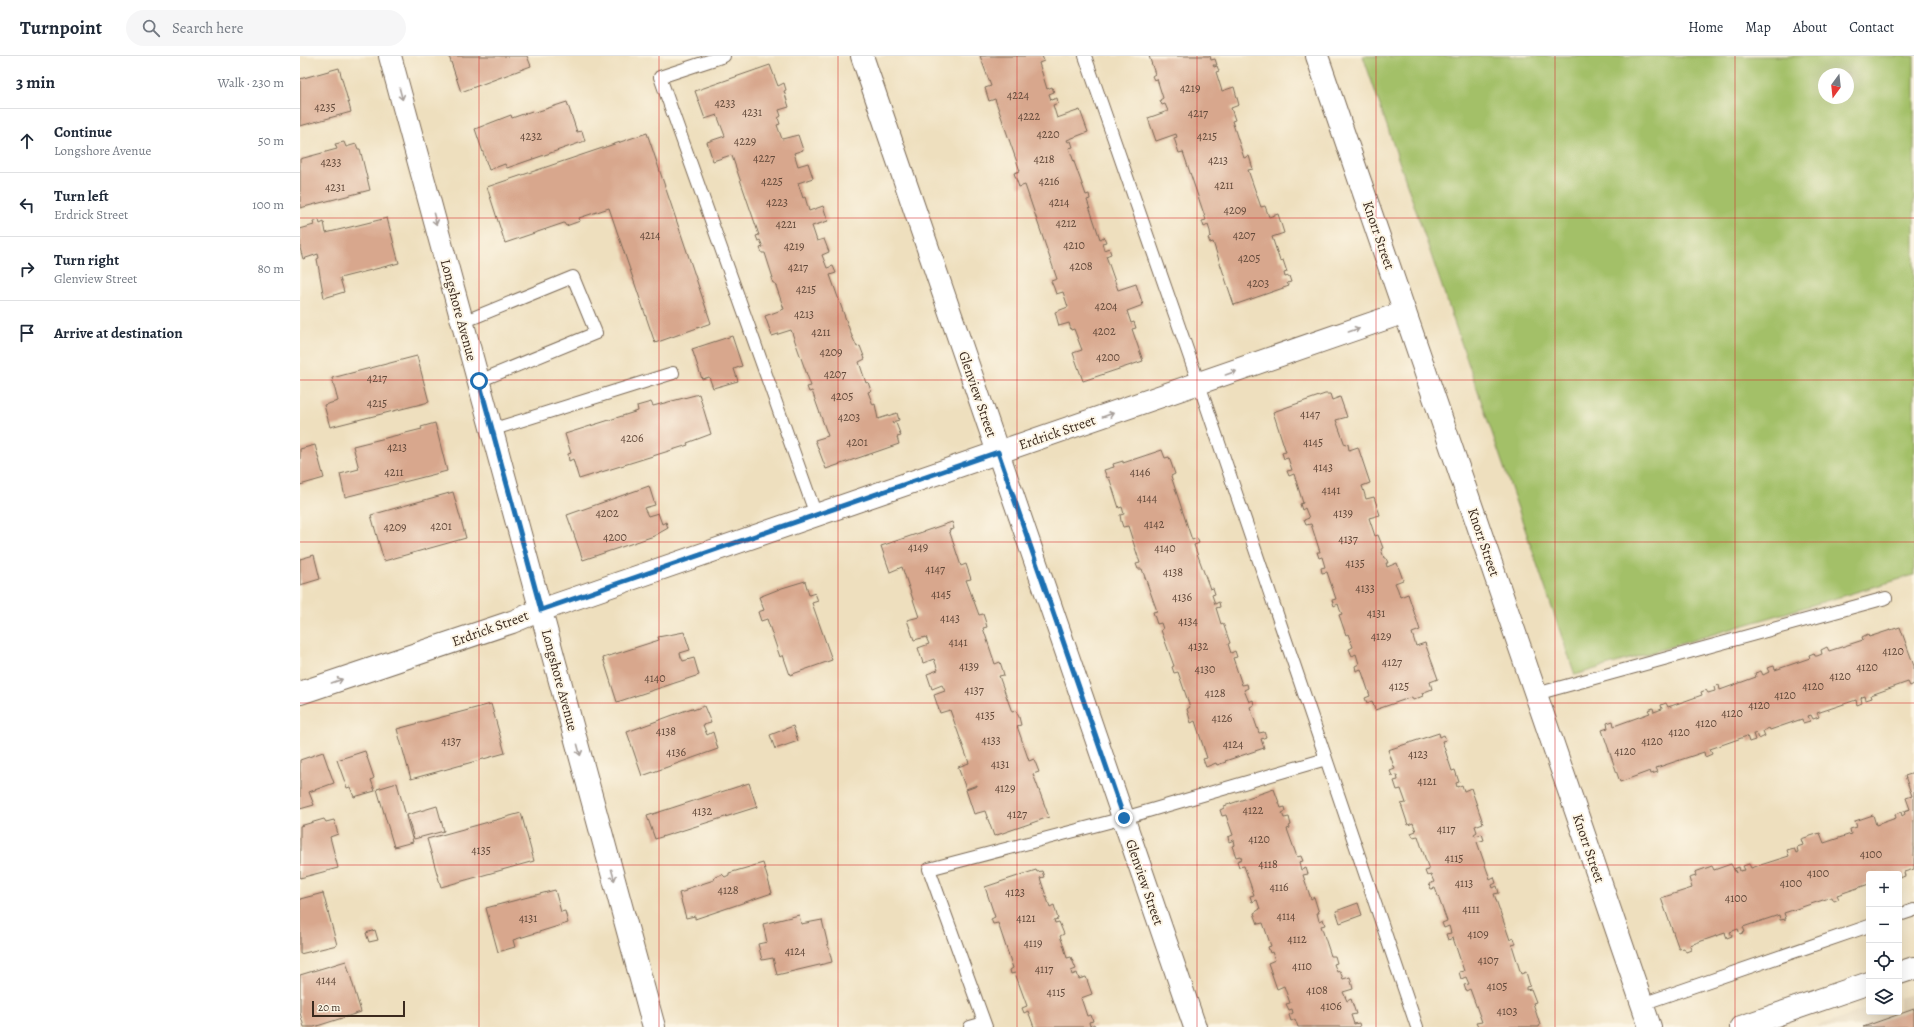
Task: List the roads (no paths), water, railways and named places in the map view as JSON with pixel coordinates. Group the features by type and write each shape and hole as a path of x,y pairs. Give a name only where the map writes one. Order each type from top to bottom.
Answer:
{"street":[{"name":"Longshore Avenue","path":"390,56 654,1027"},
{"name":"Glenview Street","path":"862,56 1195,1027"},
{"name":"Knorr Street","path":"1318,56 1650,1027"},
{"name":"Erdrick Street","path":"300,693 512,622 541,610 1405,312"},
{"path":"1902,972 1914,968"},
{"path":"1741,1027 1866,984"}],"lane":[{"path":"724,56 660,77 816,515"},
{"path":"1085,56 1199,384 1417,1027"},
{"path":"463,322 573,277 596,333 479,381"},
{"path":"491,430 672,373"},
{"path":"1536,694 1886,598"},
{"path":"970,1027 985,1025 929,869 1124,818 1326,759"},
{"path":"1902,914 1914,910"},
{"path":"1642,1004 1866,927"}]}
